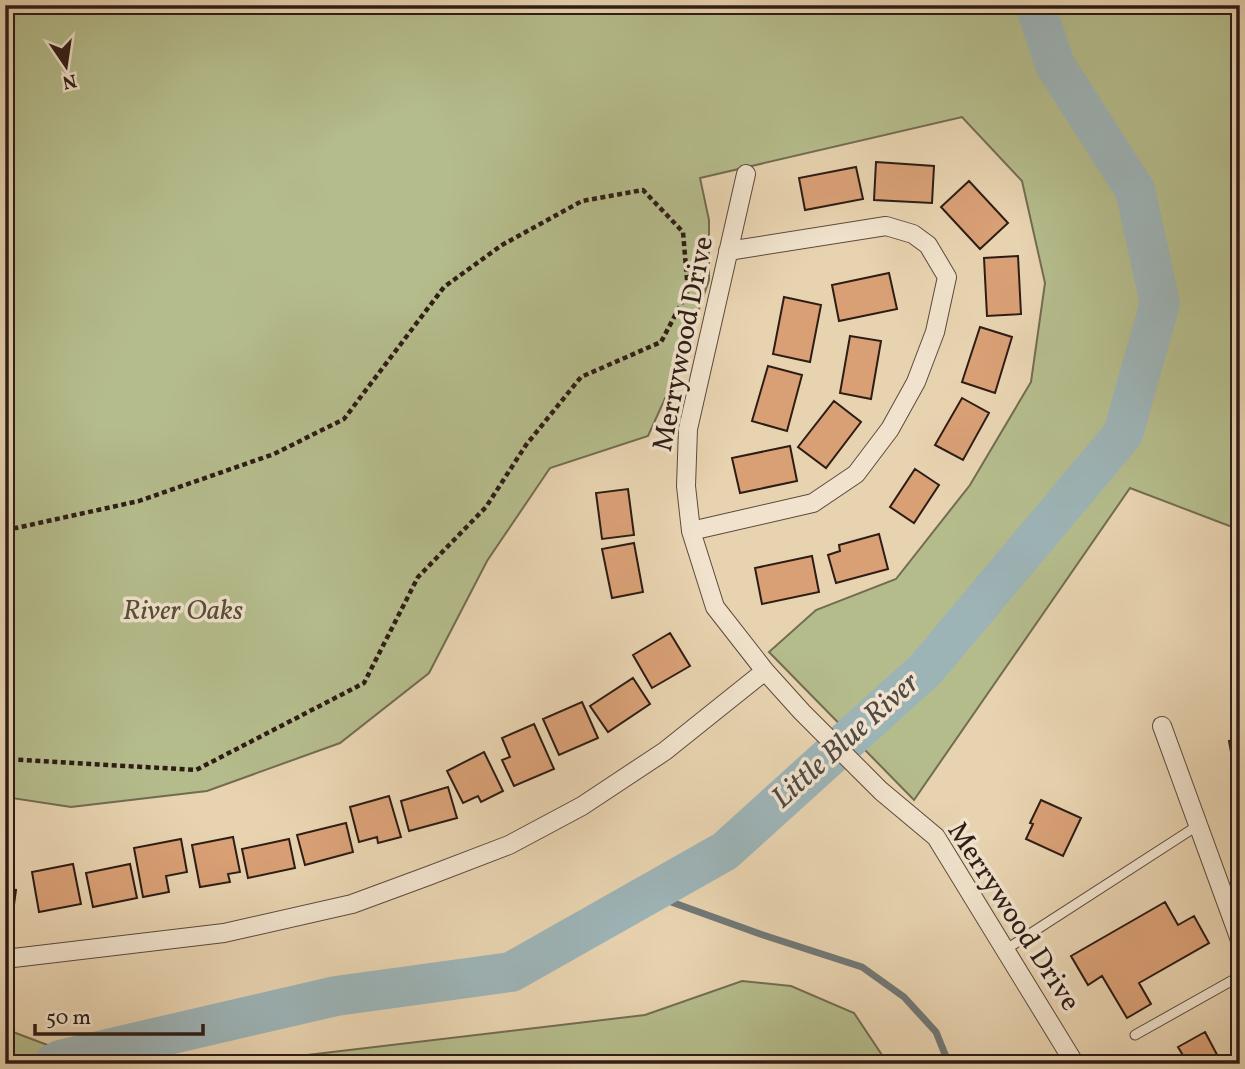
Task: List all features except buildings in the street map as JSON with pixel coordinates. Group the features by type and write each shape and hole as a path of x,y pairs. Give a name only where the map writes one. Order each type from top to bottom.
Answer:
{"street":[{"name":"Merrywood Drive","path":"746,174 688,429 686,486 691,531 715,607 765,671 802,712 881,791 936,837 1075,1064"},
{"path":"691,531 813,503 856,474 890,429 916,382 935,332 947,277 928,245 913,234 886,226 728,251"},
{"path":"5,959 224,933 352,904 440,872 509,845 582,806 665,751 765,671"},
{"path":"1162,726 1240,940"}],"lane":[{"path":"1005,950 1197,826"},
{"path":"1135,1035 1240,976"}],"path":[{"path":"5,526 16,528 139,501 274,454 344,419 443,288 502,245 582,201 643,190 683,232 688,291 661,342 581,377 526,445 486,507 418,577 364,683 196,770 5,759"},
{"path":"553,1064 573,1064"}],"green space":[{"name":"River Oaks","path":"5,5 1240,5 1240,530 1130,488 914,800 769,652 816,610 896,579 970,485 1031,382 1045,283 1022,181 962,117 700,178 709,220 709,280 678,370 648,436 550,468 487,561 429,673 340,743 207,791 71,807 5,797"},
{"path":"742,981 791,986 854,1013 888,1064 231,1064 645,1015"},
{"path":"5,1029 98,1064 5,1064"}],"waterway":[{"name":"Little Blue River","path":"53,1064 60,1060 336,996 511,972 725,851 926,669 1123,434 1160,303 1135,190 1055,65 1035,5"},
{"path":"649,894 862,967 904,997 936,1032 949,1064"}]}
